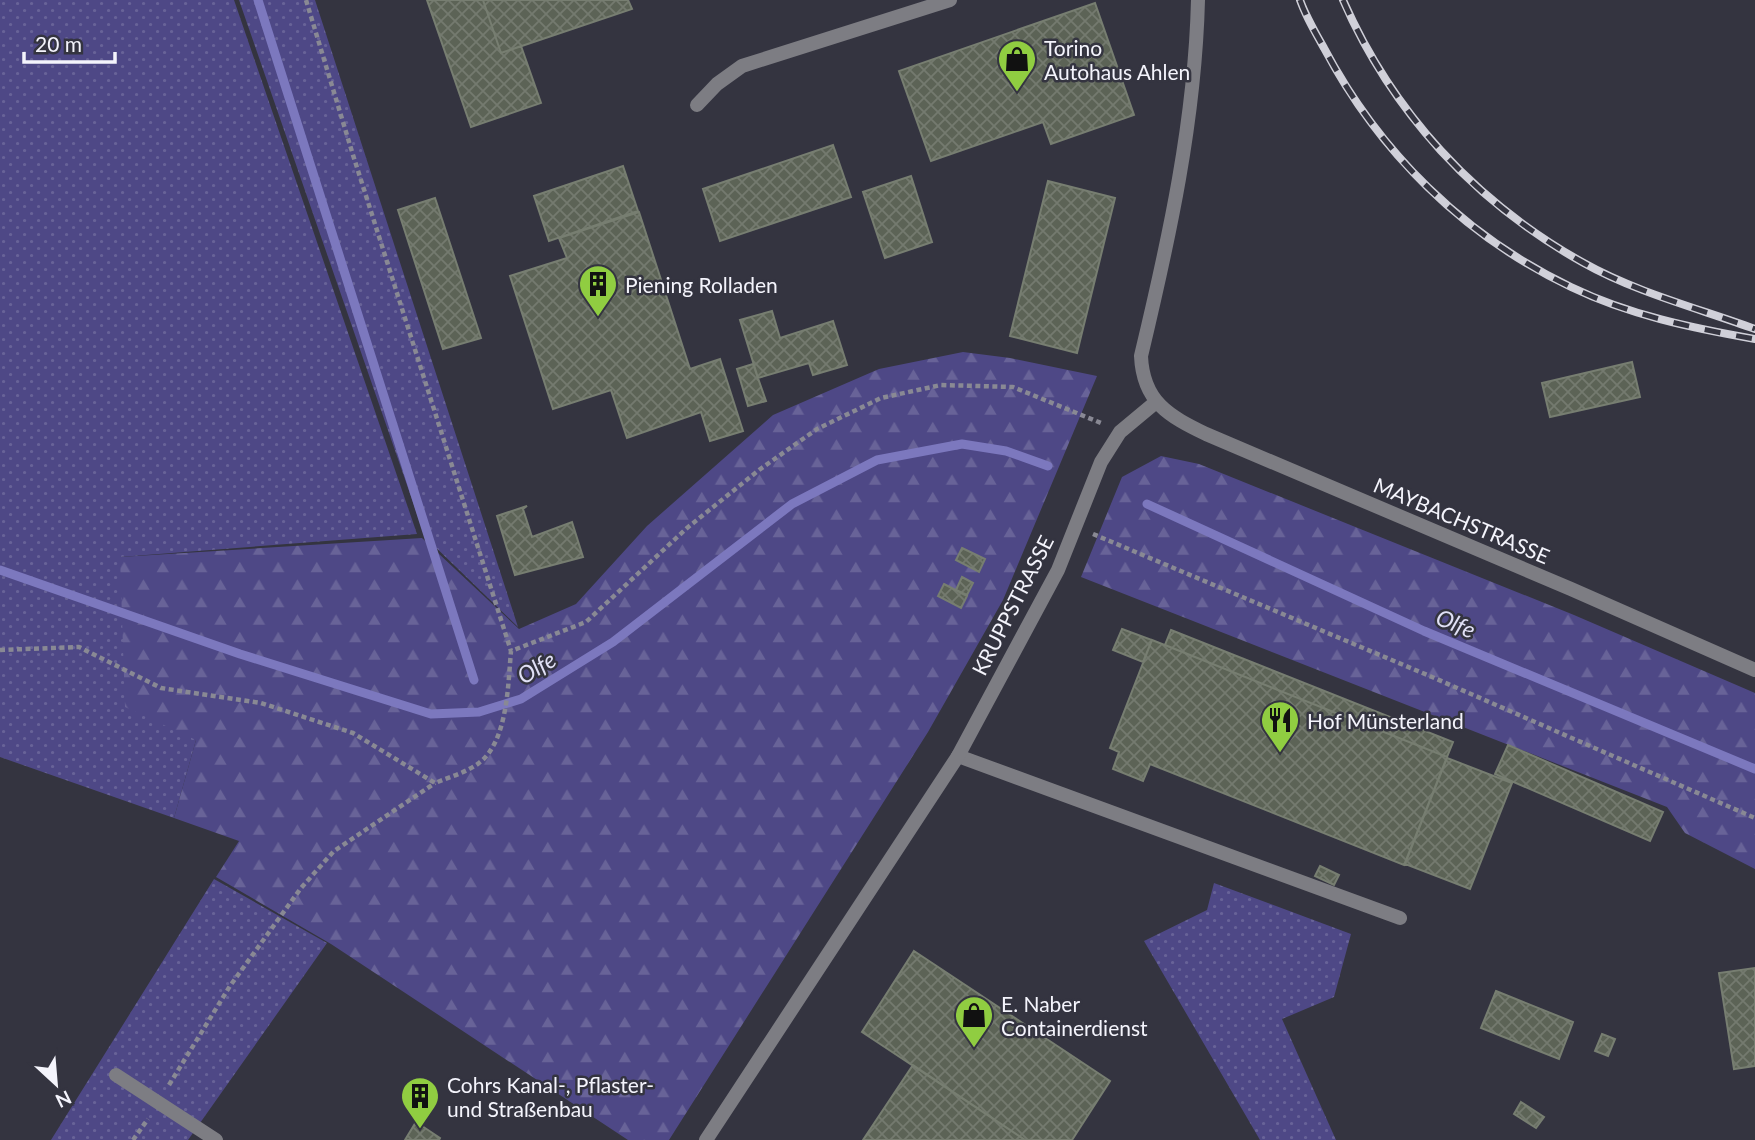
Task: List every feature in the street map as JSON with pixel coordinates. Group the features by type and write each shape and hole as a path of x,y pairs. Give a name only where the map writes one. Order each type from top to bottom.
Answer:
{"street":[{"path":"697,105 717,84 742,66 950,0"},
{"path":"1156,402 1142,373 1141,356 1167,247 1184,149 1198,32 1198,0"},
{"name":"KRUPPSTRASSE","path":"706,1140 958,756 1058,570 1101,462 1120,432 1156,402"},
{"name":"MAYBACHSTRASSE","path":"1156,402 1182,422 1206,434 1755,670"},
{"path":"958,756 1400,918"},
{"path":"116,1075 216,1140"}],"path":[{"path":"133,1140 230,986 301,888 334,851 435,783 479,763 490,752 499,733 508,684 510,651 306,0"},
{"path":"510,651 586,621 687,528 759,470 817,429 881,398 941,386 1013,387 1120,432"},
{"path":"1074,526 1432,677 1755,818"},
{"path":"0,650 79,647 161,688 261,704 354,733 435,783"}],"green space":[{"path":"0,0 234,0 417,534 120,557 196,740 174,818 0,757"},
{"path":"239,0 315,0 518,627 425,537"},
{"path":"963,352 1010,358 1097,376 1003,600 928,732 669,1140 628,1140 331,944 216,877 239,841 174,818 196,740 125,707 120,557 422,538 519,629 576,604 647,526 773,415 879,369"},
{"path":"1161,456 1199,464 1574,615 1755,693 1755,869 1685,833 1667,807 1081,577 1122,477"},
{"path":"214,879 327,943 188,1140 51,1140"},
{"path":"1214,883 1351,934 1334,997 1282,1019 1336,1140 1260,1140 1144,941 1207,910"}],"building":[{"path":"427,0 483,0 501,53 521,46 541,103 471,127"},
{"path":"483,0 628,0 632,9 501,53"},
{"name":"Torino Autohaus Ahlen","path":"1095,3 1134,115 1051,144 1043,122 931,161 899,71"},
{"path":"833,145 851,197 720,241 703,189"},
{"path":"623,166 638,211 549,241 534,196"},
{"path":"911,176 932,242 885,258 863,192"},
{"path":"1048,181 1115,198 1077,353 1010,336"},
{"path":"435,198 481,338 443,349 398,210"},
{"name":"Piening Rolladen","path":"639,212 690,369 720,359 743,431 710,441 701,412 627,438 611,390 553,409 510,276 567,258 559,238"},
{"path":"772,311 780,338 833,321 847,365 813,375 809,363 758,378 740,320"},
{"path":"1632,362 1640,397 1550,417 1542,383"},
{"path":"753,364 766,401 748,406 737,369"},
{"path":"527,506 523,509 532,537 572,522 583,557 515,575 497,516"},
{"path":"962,548 985,559 979,572 956,560"},
{"path":"962,577 973,583 967,595 956,590"},
{"path":"944,584 967,596 961,608 938,596"},
{"path":"1122,629 1152,640 1143,662 1113,650"},
{"path":"1171,630 1453,742 1447,757 1165,645"},
{"name":"Hof Münsterland","path":"1152,640 1447,757 1404,865 1150,764 1143,781 1113,769 1119,752 1110,748"},
{"path":"1508,745 1663,812 1650,841 1495,774"},
{"path":"1447,758 1512,783 1470,889 1405,864"},
{"path":"1320,866 1339,875 1334,885 1315,876"},
{"name":"E. Naber Containerdienst","path":"914,951 1110,1081 1072,1140 1025,1140 862,1032"},
{"path":"1755,968 1755,1066 1734,1069 1719,973"},
{"path":"1496,991 1573,1022 1559,1059 1481,1028"},
{"path":"1602,1034 1615,1039 1608,1056 1595,1051"},
{"path":"913,1065 1025,1140 863,1140"},
{"path":"1521,1102 1544,1117 1536,1128 1514,1114"},
{"name":"Cohrs Kanal-, Pflaster- und Straßenbau","path":"416,1122 440,1138 439,1140 405,1140"}],"waterway":[{"path":"258,0 474,680"},
{"name":"Olfe","path":"0,570 240,654 431,714 479,712 521,699 613,642 792,504 877,460 962,444 1006,451 1048,466"},
{"name":"Olfe","path":"1147,504 1424,631 1755,769"}],"railway":[{"path":"1300,0 1346,86 1398,156 1460,216 1495,243 1532,266 1593,297 1684,325 1755,339"},
{"path":"1343,0 1386,80 1412,116 1472,182 1506,212 1543,238 1602,273 1645,291 1755,329"}],"place":[{"name":"Torino Autohaus Ahlen","path":"1017,93"},
{"name":"Piening Rolladen","path":"598,318"},
{"name":"Hof Münsterland","path":"1280,754"},
{"name":"E. Naber Containerdienst","path":"974,1049"},
{"name":"Cohrs Kanal-, Pflaster- und Straßenbau","path":"420,1130"}]}
